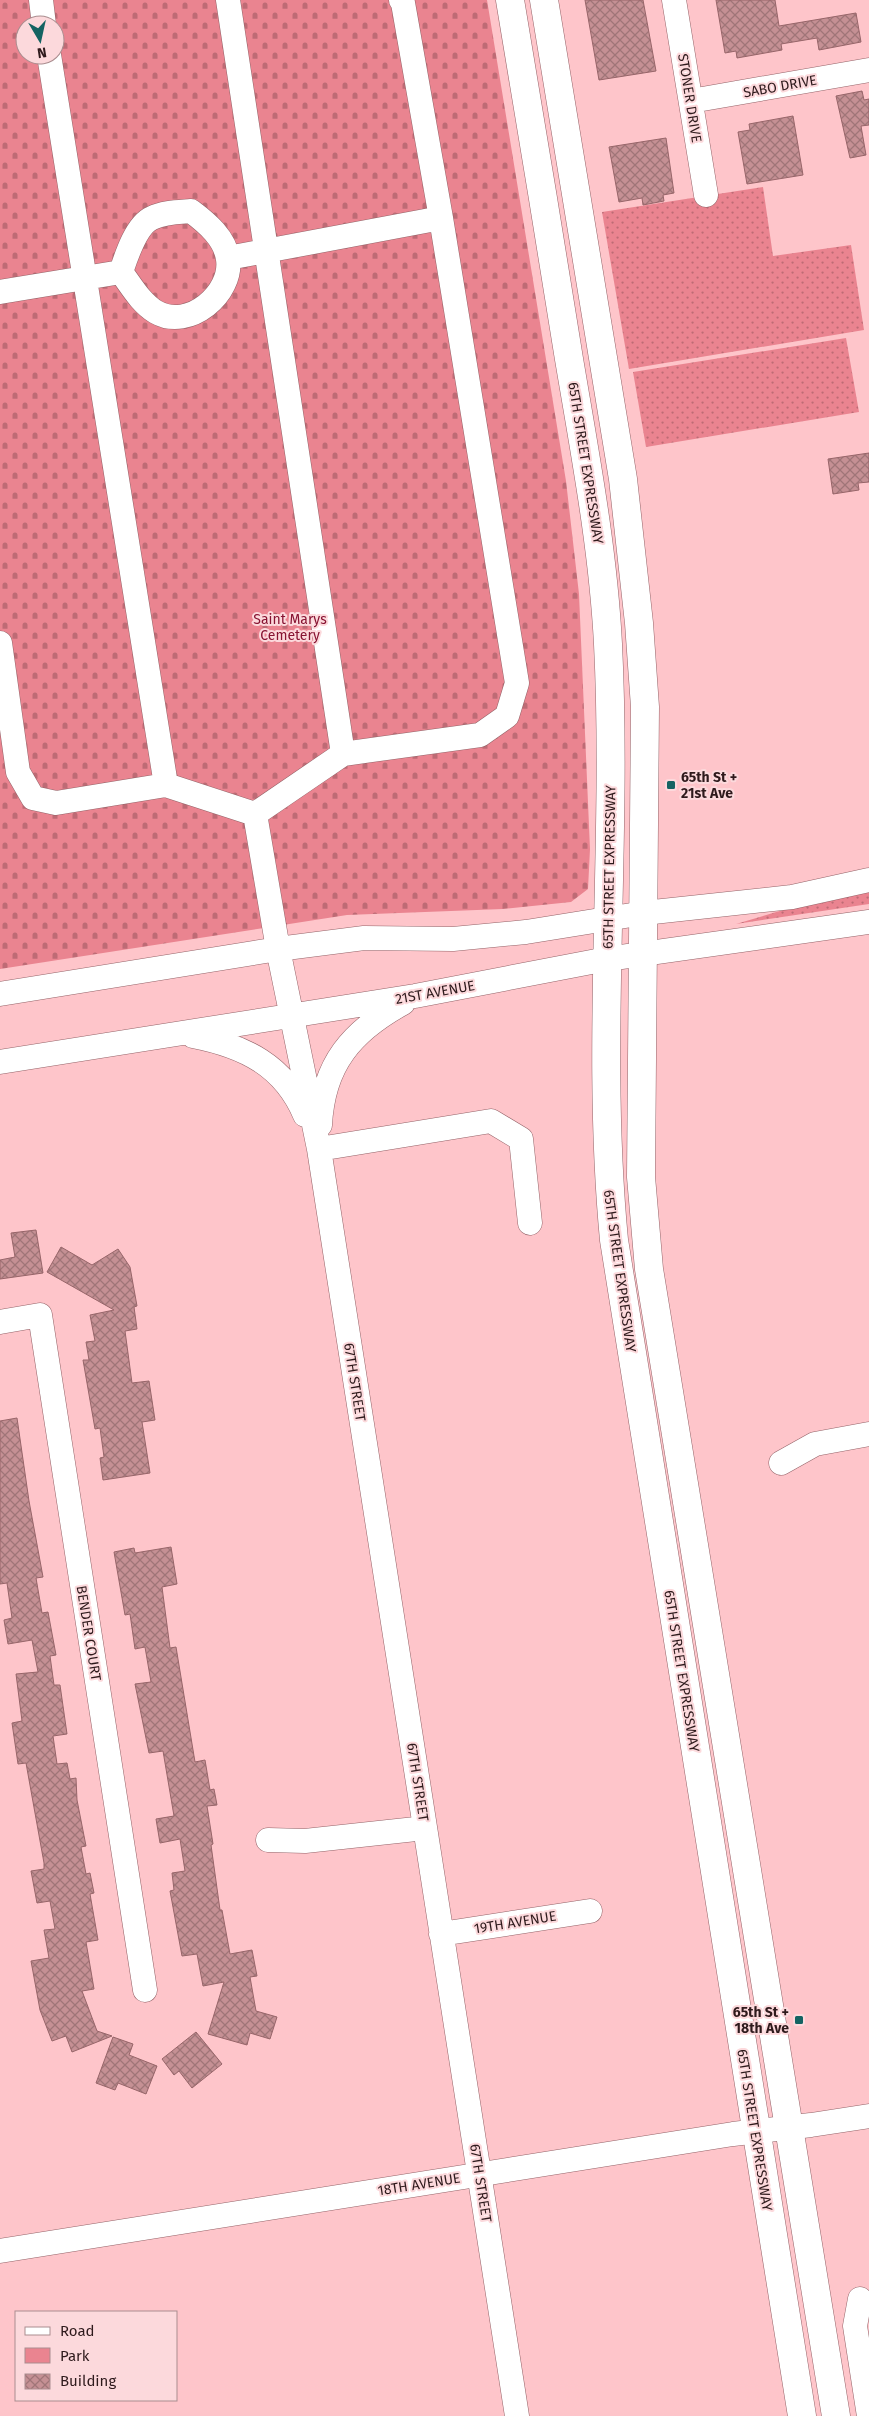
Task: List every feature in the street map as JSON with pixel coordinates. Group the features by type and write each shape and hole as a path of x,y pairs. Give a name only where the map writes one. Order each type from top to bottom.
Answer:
{"main road":[{"name":"65TH STREET EXPRESSWAY","path":"510,0 598,527 608,641 612,745 607,959 608,1181 614,1240 802,2416"},
{"name":"65TH STREET EXPRESSWAY","path":"544,0 632,541 645,707 641,1177 649,1268 836,2416"}],"street":[{"path":"40,0 42,15"},
{"path":"228,0 343,754"},
{"name":"STONER DRIVE","path":"674,0 706,195"},
{"path":"0,643 18,772 33,798 56,802 166,785 255,814 343,754 480,735 507,716 517,682 441,218 402,1"},
{"path":"51,65 166,785"},
{"name":"SABO DRIVE","path":"691,101 869,70"},
{"path":"191,211 208,223 216,233 228,258 227,277 217,295 201,310 185,317 168,317 157,313 143,303 122,272 136,235 150,218 169,213 191,211"},
{"path":"228,258 441,218"},
{"path":"0,292 122,272"},
{"name":"67TH STREET","path":"255,814 278,949 319,1149 517,2416"},
{"path":"0,994 278,949 364,938 453,939 487,936 608,920 644,913 792,897 869,880"},
{"name":"21ST AVENUE","path":"0,1062 415,996 607,959 869,922"},
{"name":"67TH STREET","path":"319,1149 321,1108 327,1082 338,1058 351,1040 367,1025 415,996"},
{"name":"67TH STREET","path":"180,1033 218,1040 238,1048 258,1058 275,1072 301,1106 319,1149"},
{"path":"319,1149 491,1121 521,1139 530,1223"},
{"name":"BENDER COURT","path":"0,1322 40,1315 145,1990"},
{"path":"781,1463 815,1444 869,1434"},
{"path":"268,1840 305,1841 425,1828"},
{"name":"19TH AVENUE","path":"442,1934 590,1911"},
{"name":"18TH AVENUE","path":"0,2251 755,2131 869,2116"},
{"path":"860,2299 855,2326 869,2416"}],"green space":[{"name":"Saint Marys Cemetery","path":"0,0 487,0 566,481 579,594 590,849 588,889 571,902 503,909 347,915 0,969"},
{"path":"763,187 773,256 851,245 864,330 629,369 602,212"},
{"path":"846,338 859,412 646,447 633,372"},
{"path":"869,888 869,904 736,924 810,902"}],"building":[{"path":"585,0 643,0 656,71 599,80"},
{"path":"716,0 775,0 779,26 856,13 861,42 819,50 817,38 781,44 782,50 737,58 736,51 725,53"},
{"path":"862,91 864,100 869,99 869,125 861,126 866,155 850,158 836,96"},
{"path":"793,116 803,175 747,184 738,132 750,130 749,124"},
{"path":"666,138 674,193 663,195 664,201 643,205 642,198 619,202 609,147"},
{"path":"869,453 869,482 858,483 859,490 833,494 828,459"},
{"path":"36,1230 43,1273 0,1279 0,1260 15,1257 11,1233"},
{"path":"61,1247 92,1265 118,1249 130,1267 137,1306 134,1307 137,1329 125,1331 132,1383 149,1381 155,1420 142,1422 150,1473 103,1480 100,1458 104,1457 100,1428 95,1429 83,1360 89,1360 86,1342 95,1341 90,1315 114,1310 47,1272"},
{"path":"17,1418 29,1501 43,1577 36,1578 42,1613 48,1612 56,1655 50,1656 54,1685 60,1685 67,1734 53,1736 57,1764 67,1763 70,1779 76,1778 77,1800 86,1846 81,1847 86,1874 90,1873 94,1893 90,1894 98,1940 86,1942 94,1989 82,1991 97,2031 112,2036 72,2052 66,2036 52,2041 40,2010 31,1961 49,1958 44,1930 55,1929 50,1901 37,1903 31,1871 44,1869 44,1863 26,1763 18,1764 12,1723 22,1721 16,1674 38,1672 32,1640 8,1644 4,1620 12,1618 7,1583 0,1584 0,1421"},
{"path":"171,1547 177,1584 162,1587 170,1648 176,1647 195,1762 205,1760 210,1790 214,1789 217,1805 207,1806 220,1910 222,1910 230,1954 252,1950 257,1976 250,1977 256,2011 277,2017 270,2039 250,2033 247,2045 208,2034 224,1982 203,1986 197,1954 182,1956 170,1891 174,1890 172,1873 185,1871 180,1839 160,1843 156,1819 174,1816 163,1751 149,1753 135,1684 151,1682 145,1647 135,1649 130,1614 125,1615 114,1552 134,1548 135,1553"},
{"path":"196,2032 222,2064 192,2088 179,2071 174,2075 162,2059"},
{"path":"113,2037 133,2044 129,2055 157,2066 146,2094 118,2083 115,2090 96,2083"}],"place":[{"name":"65th St + 21st Ave","path":"671,785"},
{"name":"65th St + 18th Ave","path":"799,2020"}]}
